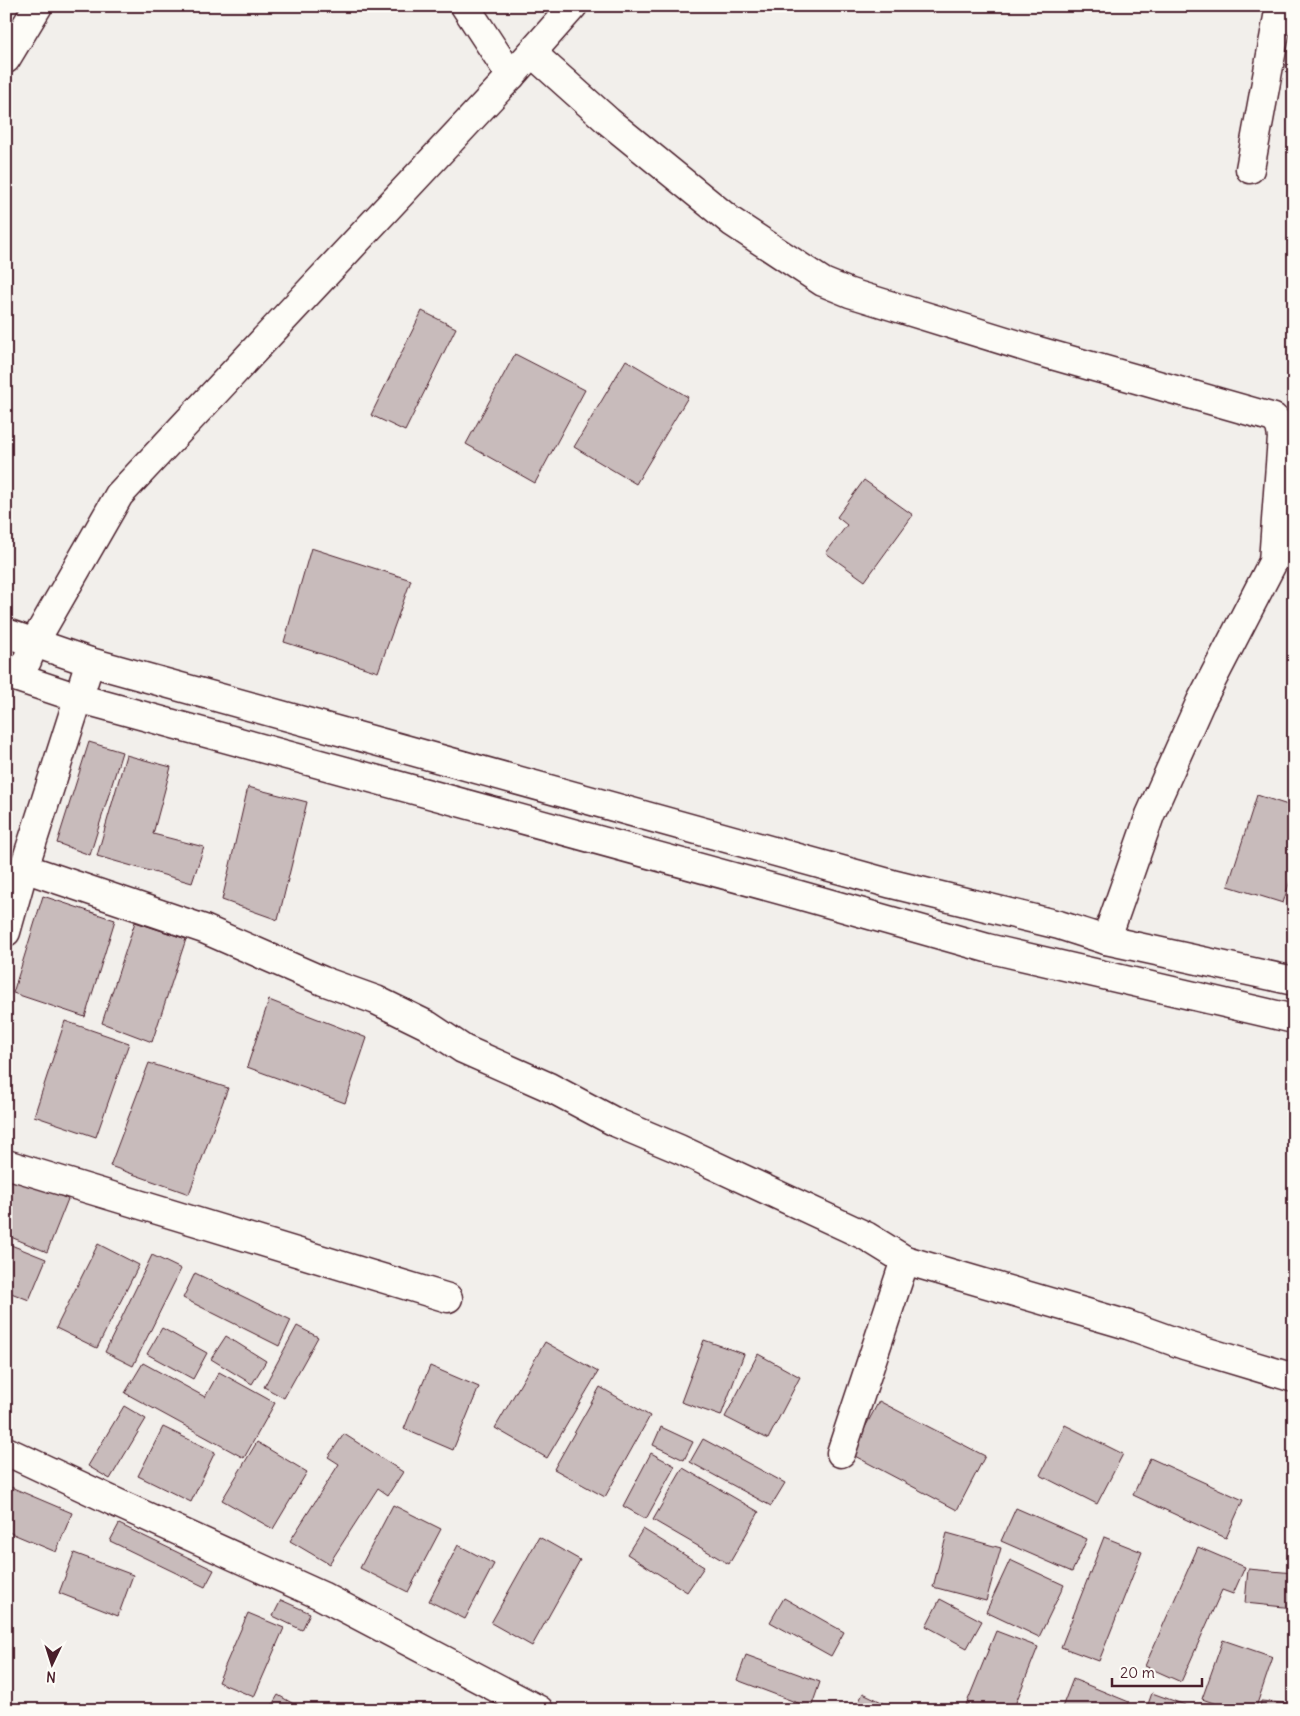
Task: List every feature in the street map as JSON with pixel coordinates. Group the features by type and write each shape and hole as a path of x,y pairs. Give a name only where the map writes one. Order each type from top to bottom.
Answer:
{"street":[{"path":"6,59 38,6"},
{"path":"465,6 511,76"},
{"path":"572,6 511,76 119,495 34,644 13,676 78,698 987,948 1294,1019"},
{"path":"1250,169 1280,6"},
{"path":"532,53 608,121 732,222 824,282 850,292 1038,351 1274,418 1280,426 1282,437 1273,562 1200,704 1150,815 1106,940"},
{"path":"6,633 90,662 882,881 1059,926 1106,940 1294,981"},
{"path":"6,932 24,868 90,662"},
{"path":"24,868 204,929 323,981 376,1000 427,1025 463,1049 549,1087 615,1122 679,1149 866,1236 905,1260 1128,1325 1184,1345 1294,1378"},
{"path":"6,1164 448,1298"},
{"path":"841,1453 905,1260"},
{"path":"6,1451 126,1508 322,1596 539,1710"}],"building":[{"path":"422,311 456,328 405,431 371,415"},
{"path":"515,354 585,390 535,483 466,444"},
{"path":"626,360 688,397 636,484 574,447"},
{"path":"864,480 913,515 865,581 826,553 847,525 837,517"},
{"path":"311,548 411,580 378,672 284,642"},
{"path":"89,742 122,752 90,855 57,843"},
{"path":"126,755 171,767 153,834 204,847 192,883 97,856"},
{"path":"248,787 307,802 278,920 222,900"},
{"path":"1257,795 1294,807 1294,868 1283,903 1228,886"},
{"path":"43,896 115,920 85,1017 13,993"},
{"path":"135,922 186,939 152,1042 102,1023"},
{"path":"269,1000 367,1038 345,1103 247,1067"},
{"path":"65,1021 129,1043 96,1137 34,1116"},
{"path":"149,1063 228,1088 189,1194 110,1166"},
{"path":"6,1174 68,1199 47,1252 6,1235"},
{"path":"6,1243 46,1259 29,1300 6,1291 8,1277 6,1276"},
{"path":"98,1244 139,1265 97,1348 56,1328"},
{"path":"152,1255 181,1269 133,1366 105,1352"},
{"path":"195,1273 291,1320 279,1346 183,1298"},
{"path":"297,1326 318,1337 284,1398 264,1387"},
{"path":"162,1328 207,1353 193,1379 147,1354"},
{"path":"226,1336 266,1361 252,1384 211,1359"},
{"path":"704,1340 744,1354 721,1416 681,1402"},
{"path":"545,1342 598,1372 547,1458 495,1428"},
{"path":"758,1354 800,1377 768,1439 725,1417"},
{"path":"143,1363 205,1397 219,1372 275,1403 244,1458 125,1393"},
{"path":"430,1366 479,1387 453,1450 404,1429"},
{"path":"600,1387 650,1416 605,1497 554,1469"},
{"path":"879,1401 985,1456 957,1510 851,1454"},
{"path":"124,1406 146,1419 110,1479 88,1466"},
{"path":"1065,1425 1123,1454 1097,1504 1040,1475"},
{"path":"163,1427 215,1452 191,1502 138,1476"},
{"path":"661,1427 693,1442 684,1460 653,1445"},
{"path":"344,1434 403,1472 388,1495 378,1488 329,1564 290,1541 339,1464 328,1457"},
{"path":"703,1439 785,1483 771,1506 690,1462"},
{"path":"257,1442 307,1472 273,1529 222,1500"},
{"path":"651,1453 675,1466 646,1519 623,1506"},
{"path":"1150,1458 1243,1500 1226,1538 1133,1495"},
{"path":"683,1468 759,1512 729,1564 653,1520"},
{"path":"6,1485 72,1513 56,1552 6,1531"},
{"path":"393,1505 441,1529 408,1592 360,1568"},
{"path":"1016,1508 1087,1539 1072,1572 1001,1541"},
{"path":"119,1524 214,1570 205,1587 110,1541"},
{"path":"643,1529 704,1567 687,1592 627,1554"},
{"path":"947,1533 1001,1548 986,1601 933,1587"},
{"path":"539,1537 580,1560 532,1646 491,1623"},
{"path":"1104,1537 1142,1552 1099,1661 1061,1647"},
{"path":"458,1545 494,1564 465,1619 429,1601"},
{"path":"1198,1547 1245,1567 1233,1594 1222,1590 1181,1682 1145,1666"},
{"path":"74,1553 133,1575 118,1616 59,1593"},
{"path":"1010,1560 1064,1585 1039,1637 986,1612"},
{"path":"1248,1569 1294,1573 1294,1608 1245,1603"},
{"path":"784,1598 844,1632 831,1656 770,1622"},
{"path":"940,1599 982,1621 967,1648 926,1626"},
{"path":"281,1600 310,1613 302,1630 273,1616"},
{"path":"248,1613 284,1628 254,1697 218,1682"},
{"path":"996,1631 1038,1647 1013,1710 964,1710"},
{"path":"1223,1640 1273,1657 1255,1710 1234,1710 1202,1699"},
{"path":"746,1655 820,1682 811,1708 737,1680"},
{"path":"1073,1679 1129,1702 1126,1710 1061,1710"},
{"path":"863,1693 898,1710 855,1710"},
{"path":"1152,1693 1199,1710 1146,1710"},
{"path":"278,1695 304,1710 269,1710"},
{"path":"1261,1701 1292,1704 1290,1710 1260,1710"}]}
